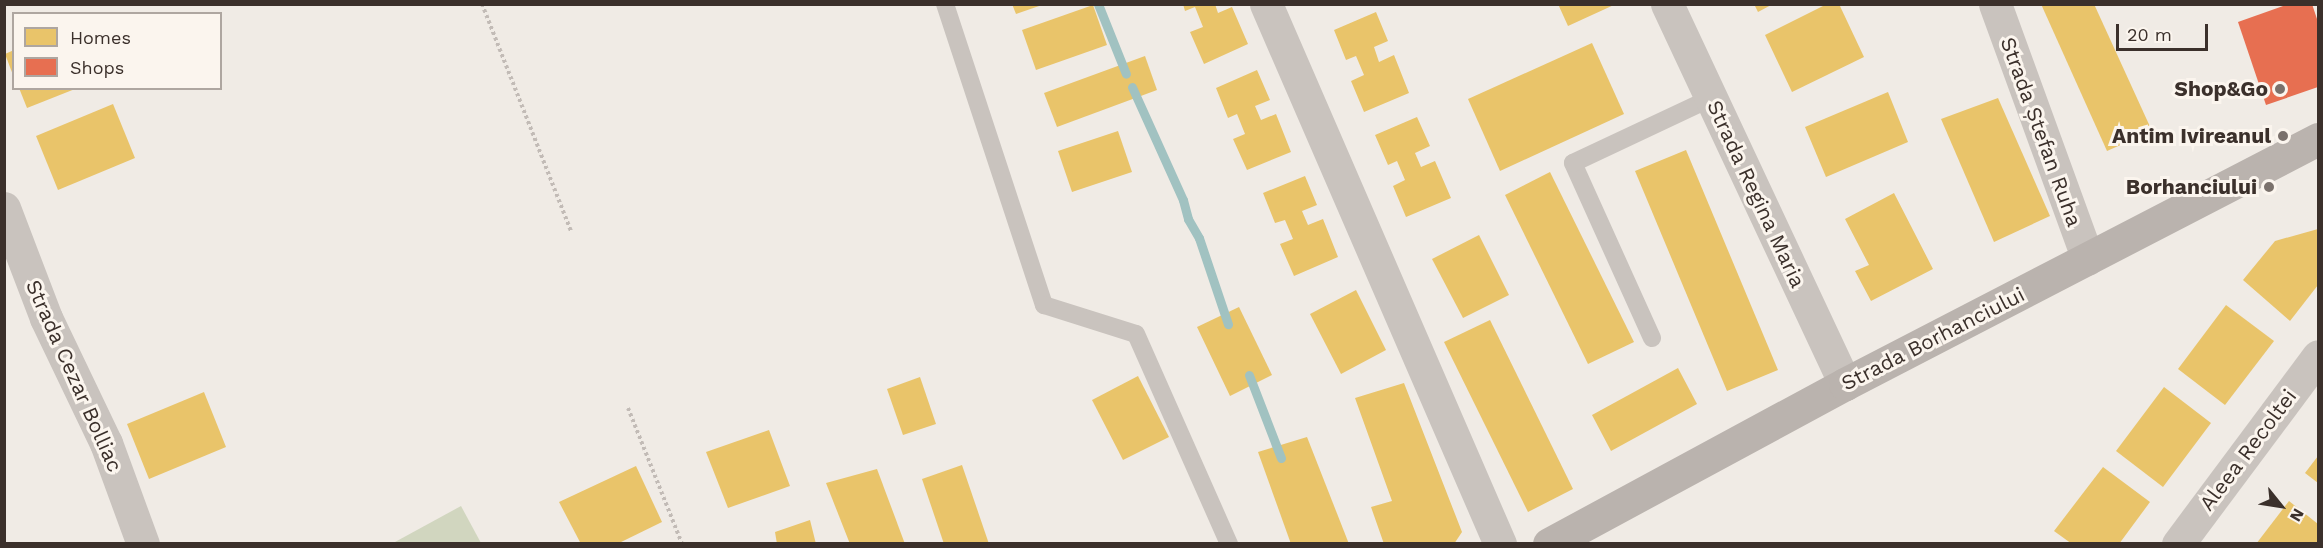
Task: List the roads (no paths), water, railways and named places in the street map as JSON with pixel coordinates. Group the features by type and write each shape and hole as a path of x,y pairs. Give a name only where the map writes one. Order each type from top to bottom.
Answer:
{"main road":[{"name":"Strada Borhanciului","path":"1550,543 1845,384 2319,139"}],"street":[{"path":"1266,4 1500,543"},
{"name":"Strada Regina Maria","path":"1667,4 1845,384"},
{"name":"Strada Ștefan Ruha","path":"1995,4 2088,259"},
{"name":"Strada Cezar Bolliac","path":"4,208 46,318 106,443 143,543"},
{"name":"Aleea Recoltei","path":"2178,543 2319,356"}],"lane":[{"path":"945,4 1044,305 1136,334 1229,543"},
{"path":"1652,338 1573,163 1711,98"}],"waterway":[{"path":"1098,4 1126,74"},
{"path":"1132,87 1183,200 1188,219 1199,238 1228,324"},
{"path":"1249,375 1281,458"}],"place":[{"name":"Shop&Go","path":"2280,89"},
{"name":"Antim Ivireanul","path":"2283,136"},
{"name":"Borhanciului","path":"2269,187"}]}
